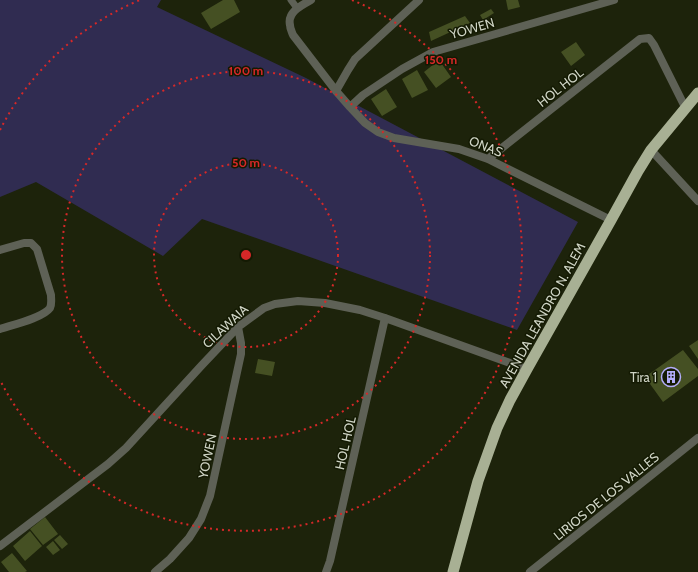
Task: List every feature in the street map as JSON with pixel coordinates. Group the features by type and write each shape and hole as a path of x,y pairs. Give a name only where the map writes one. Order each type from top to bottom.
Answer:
{"highway":[{"name":"AVENIDA LEANDRO N. ALEM","path":"453,572 478,481 497,428 527,369 651,150 698,93"}],"street":[{"path":"297,8 311,0"},
{"path":"336,91 355,59 419,0"},
{"name":"YOWEN","path":"350,107 363,94 402,69 433,52 614,0"},
{"name":"ONAS","path":"297,8 291,16 289,24 293,35 350,107 366,123 378,132 394,138 459,149 488,159 611,220"},
{"name":"HOL HOL","path":"488,159 640,39 649,38 654,45 685,107"},
{"path":"651,150 698,200"},
{"path":"0,250 24,243 31,243 37,249 52,302 49,309 41,314 29,320 0,329"},
{"name":"CILAWAIA","path":"0,546 108,464 126,448 238,327 264,308 275,304 298,302 325,303 360,310 527,369"},
{"name":"HOL HOL","path":"326,572 330,561 385,318"},
{"name":"YOWEN","path":"154,572 170,559 189,538 201,519 210,496 241,354 241,343 238,327"},
{"name":"LIRIOS DE LOS VALLES","path":"530,572 698,438"}],"lane":[{"path":"291,0 297,8"}],"shaded area":[{"path":"0,0 161,0 157,7 306,78 578,222 517,330 202,219 163,256 36,182 0,197"}],"building":[{"path":"223,0 234,0 240,12 211,29 201,13"},
{"path":"506,0 518,0 520,7 508,10"},
{"path":"491,9 494,13 483,20 480,15"},
{"path":"465,16 470,23 431,41 429,32"},
{"path":"576,42 585,55 571,66 561,52"},
{"path":"439,60 451,77 436,88 424,72"},
{"path":"417,70 428,90 412,98 402,79"},
{"path":"386,89 397,107 382,116 371,99"},
{"path":"698,340 698,359 689,346"},
{"name":"Tira 1","path":"683,350 698,369 698,376 663,402 645,377"},
{"path":"258,359 275,362 272,376 255,373"},
{"path":"45,517 58,534 43,545 30,529"},
{"path":"30,531 42,546 25,561 13,546"},
{"path":"60,535 68,544 62,549 54,540"},
{"path":"53,541 60,550 53,555 46,547"},
{"path":"12,553 27,571 9,572 1,562"}],"place":[{"name":"Tira 1","path":"671,377"}]}
